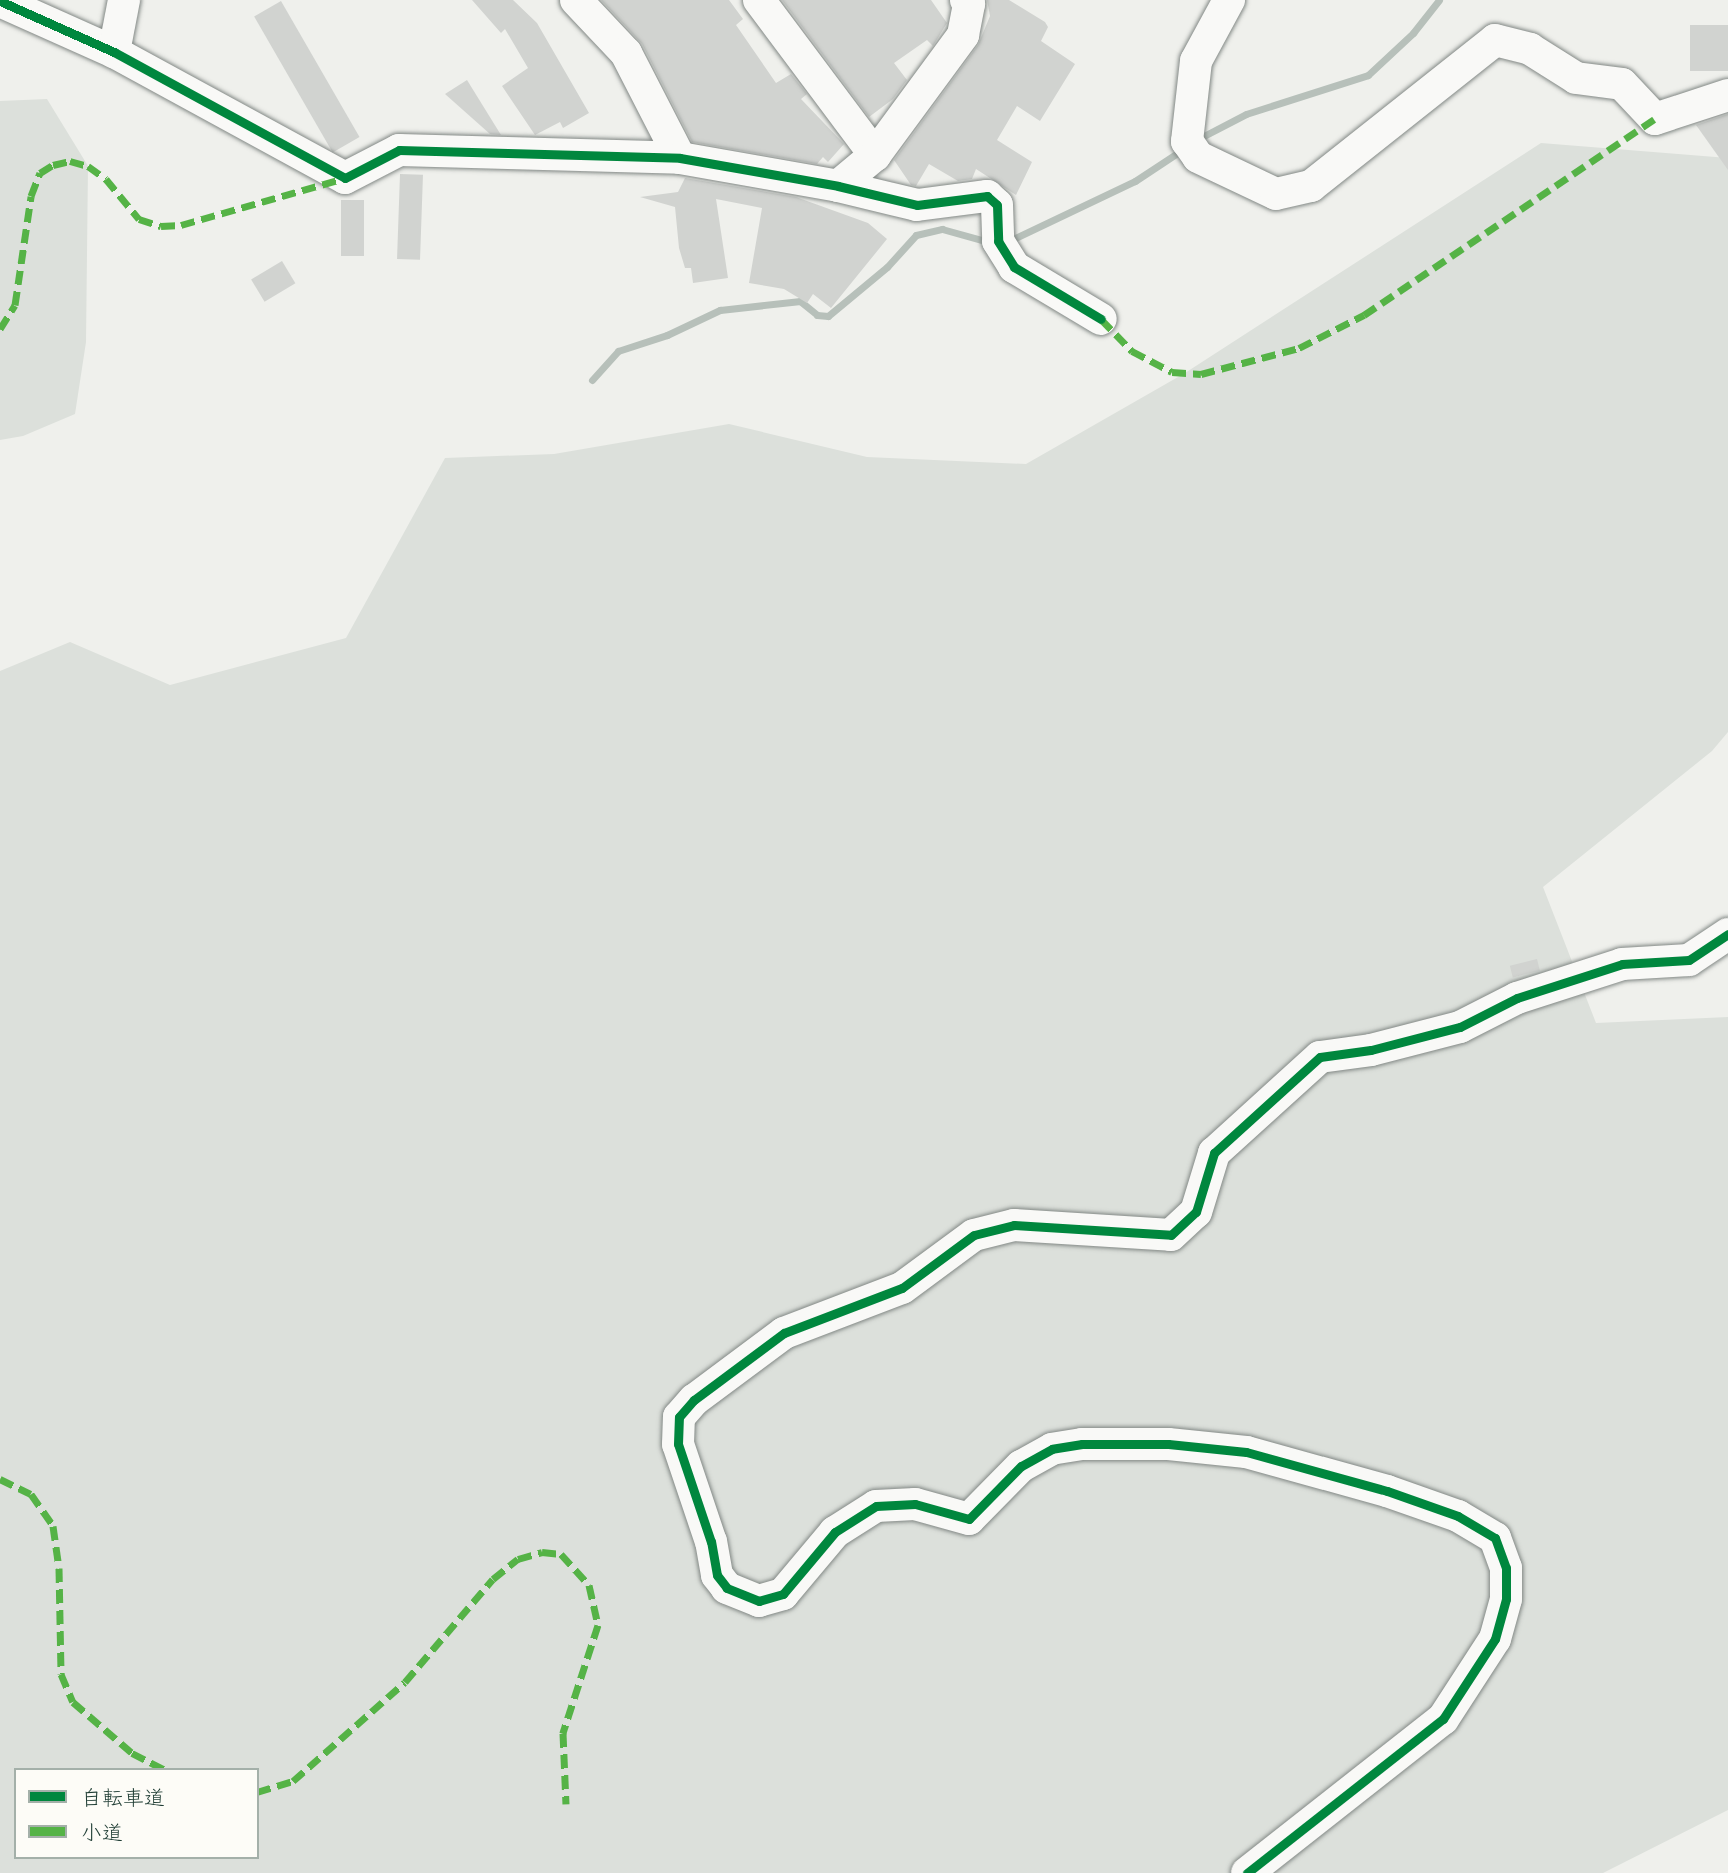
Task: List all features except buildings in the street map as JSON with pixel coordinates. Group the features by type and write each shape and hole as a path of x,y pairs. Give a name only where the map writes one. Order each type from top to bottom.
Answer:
{"street":[{"path":"114,51 124,0"},
{"path":"576,0 626,53 680,158"},
{"path":"759,0 875,155"},
{"path":"838,186 875,155 963,35 970,4 966,0"},
{"path":"1229,0 1196,61 1188,141 1198,157 1276,194 1311,186 1495,40 1530,49 1576,78 1622,84 1655,119 1728,95"},
{"path":"0,1 114,51 345,178 398,150 680,158 838,186 917,205 988,196 997,205 998,242 1014,267 1101,319"},
{"path":"1247,1873 1443,1719 1495,1639 1506,1599 1506,1568 1495,1538 1458,1516 1246,1452 1168,1444 1082,1444 1052,1449 1021,1466 969,1518 915,1504 876,1506 835,1532 783,1594 759,1601 727,1588 716,1575 711,1542 677,1444 679,1417 694,1400 784,1333 902,1288 974,1235 1014,1225 1171,1235 1196,1212 1214,1153 1320,1057 1371,1050 1460,1027 1517,998 1622,964 1689,960 1728,934"}],"shaded area":[{"path":"47,99 88,166 86,342 75,414 23,436 0,440 0,101"},
{"path":"1541,143 1728,158 1728,732 1712,751 1543,887 1596,1023 1728,1017 1728,1810 1603,1873 0,1873 0,671 70,642 170,685 346,638 445,458 554,454 729,424 867,457 1026,464 1185,373"}],"waterway":[{"path":"1198,139 1246,114 1368,75 1413,33 1439,0"},
{"path":"1007,242 1135,181 1182,150"},
{"path":"592,380 618,351 667,335 720,310 800,301 817,315 828,316 887,267 916,235 942,229 989,242"}],"marked path":[{"path":"1101,319 1132,351 1172,372 1201,374 1299,348 1364,315 1655,119"},
{"path":"0,329 15,305 31,196 40,173 53,165 70,161 88,166 106,179 139,219 161,226 181,225 345,178"},
{"path":"0,1479 31,1494 53,1526 59,1568 61,1674 73,1702 132,1753 161,1768"},
{"path":"259,1791 293,1781 405,1682 493,1579 518,1559 542,1552 561,1554 589,1585 598,1625 563,1733 566,1804"}],"cycle path":[{"path":"0,1 114,52 345,178 399,150 680,158 838,186 917,205 987,196 997,205 998,241 1014,267 1101,319"},
{"path":"1247,1873 1443,1719 1495,1639 1506,1599 1506,1568 1495,1538 1458,1516 1387,1491 1246,1452 1168,1444 1082,1444 1052,1449 1021,1466 969,1519 915,1504 876,1506 835,1532 783,1594 759,1601 727,1588 717,1575 711,1542 678,1444 679,1417 694,1400 784,1333 902,1288 974,1235 1014,1225 1171,1235 1196,1212 1214,1153 1320,1057 1371,1050 1460,1027 1517,998 1622,964 1689,960 1728,934"}]}
